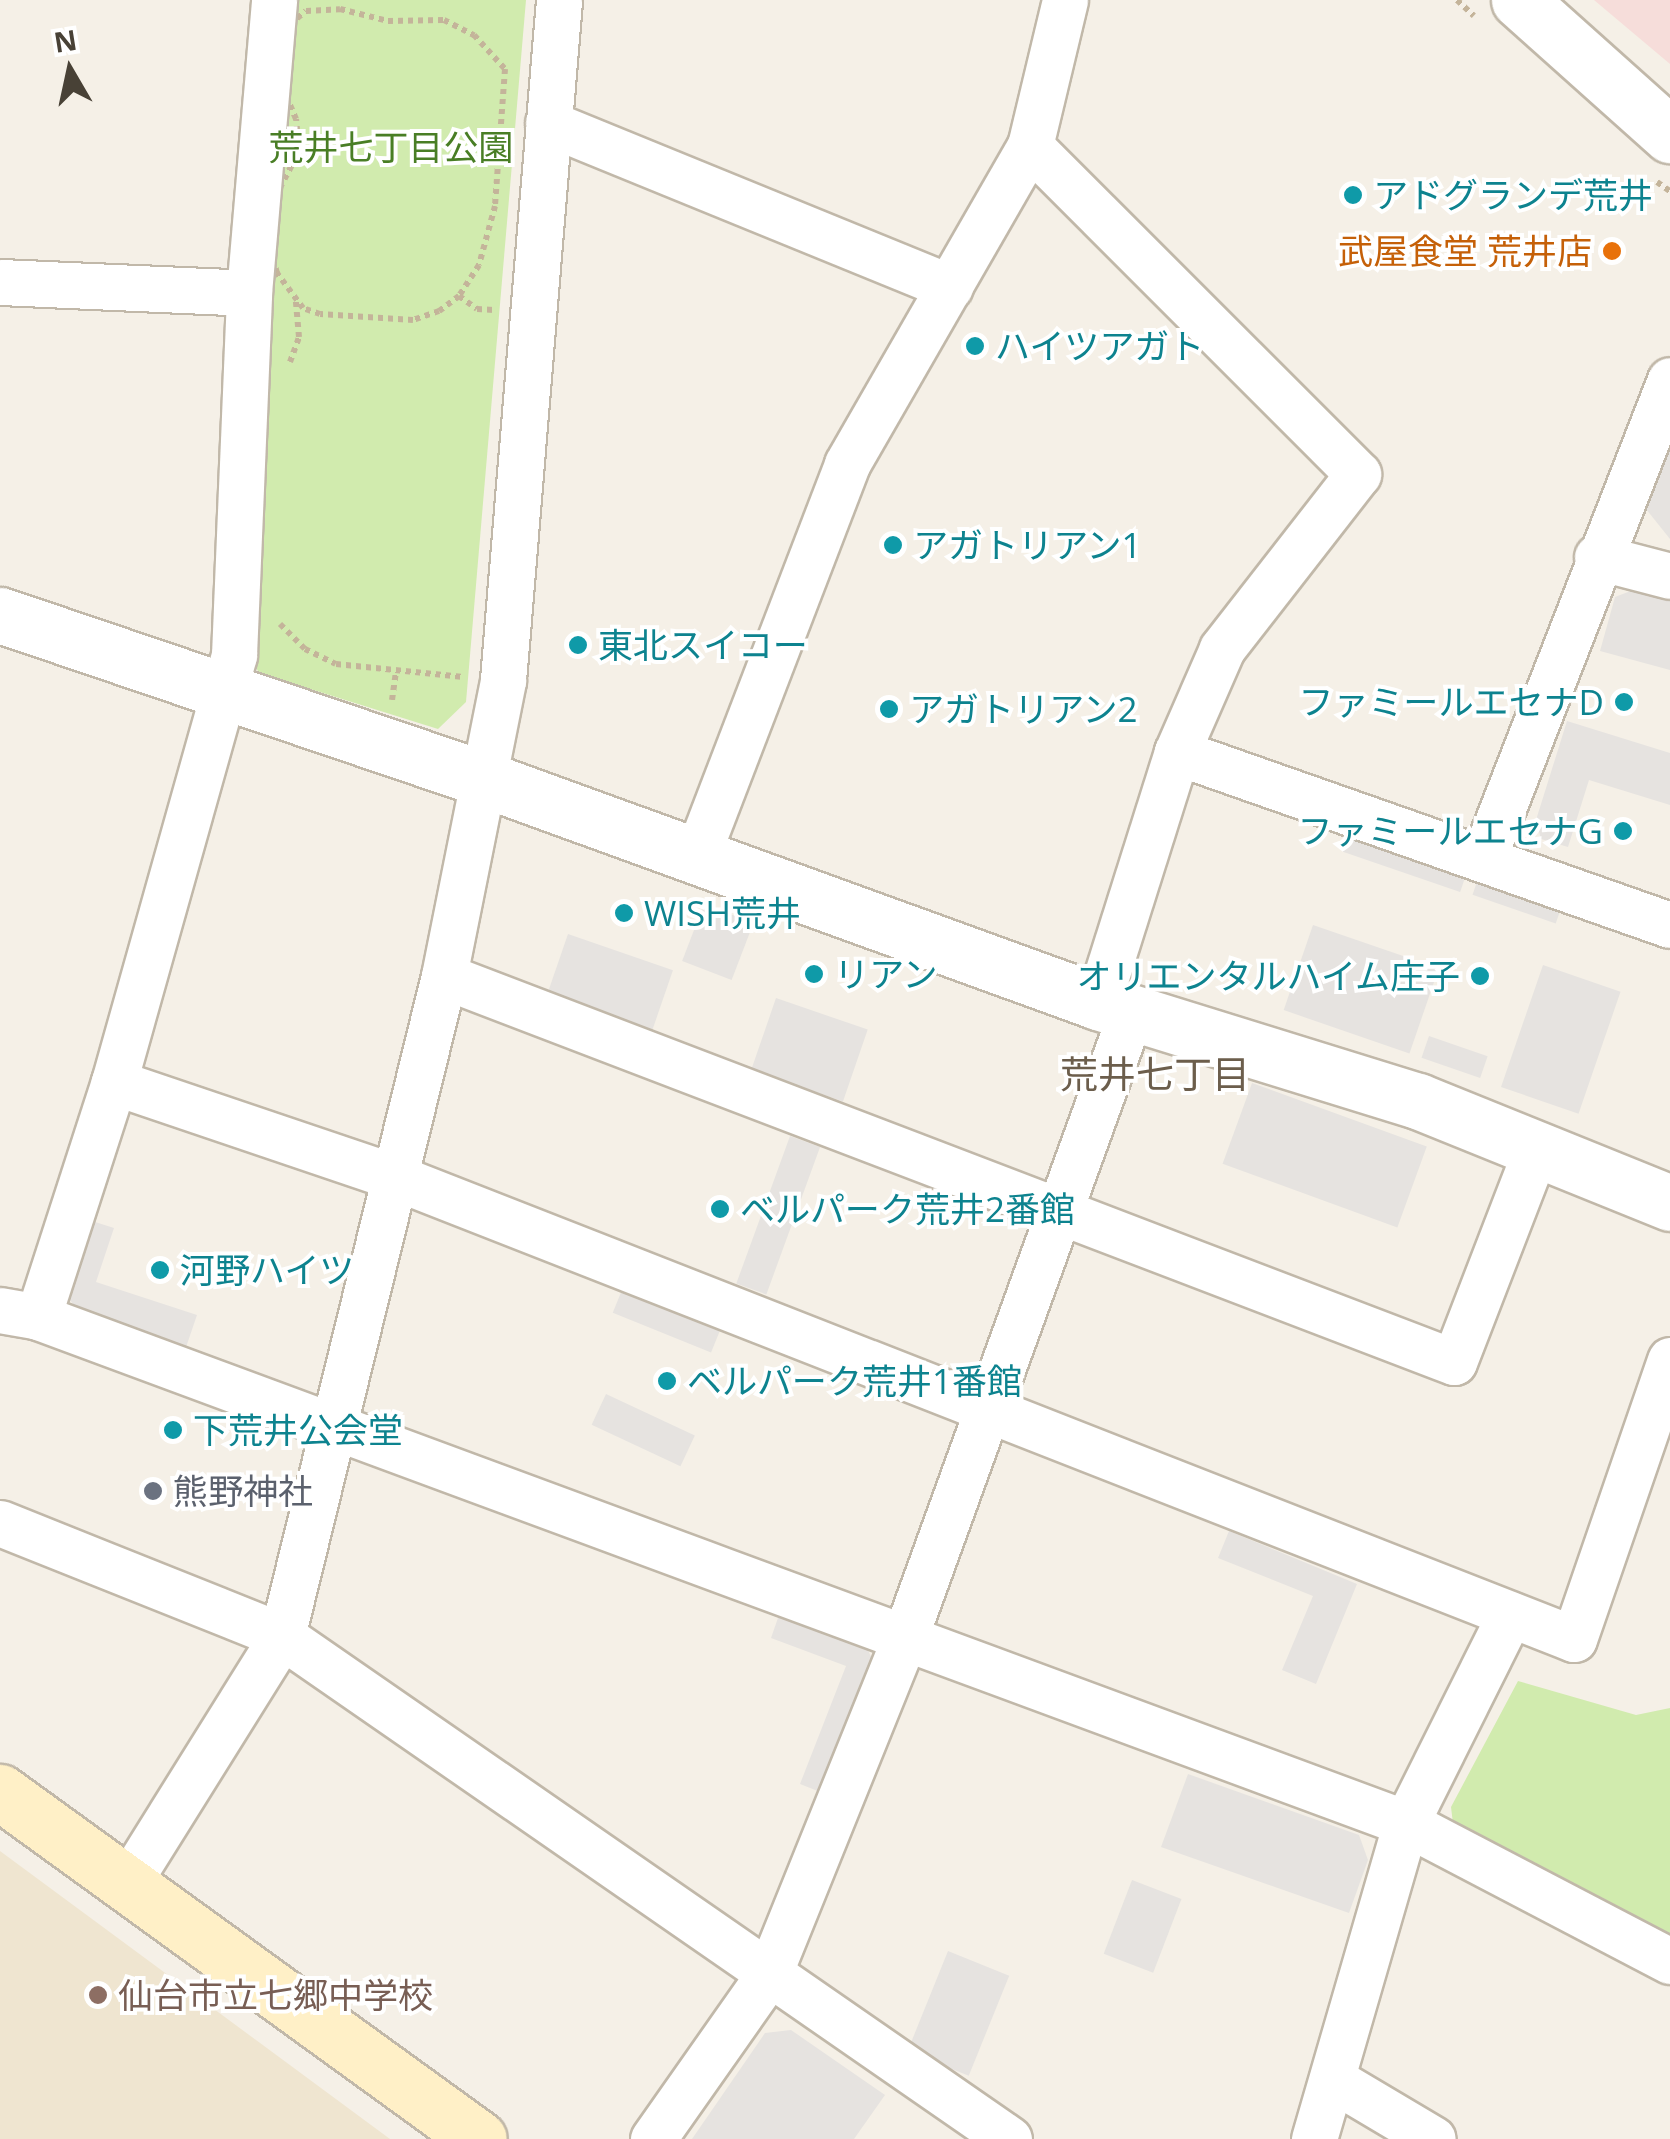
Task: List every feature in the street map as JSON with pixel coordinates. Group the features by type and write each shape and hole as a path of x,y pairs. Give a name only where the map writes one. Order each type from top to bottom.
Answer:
{"main road":[{"path":"0,1792 479,2139"}],"street":[{"path":"274,0 249,293 234,654 114,1082 19,1314 334,1426 1406,1823 1670,1961"},
{"path":"127,1884 282,1636 444,976 502,680 558,0"},
{"path":"696,858 847,464 1030,146 1064,0"},
{"path":"1518,0 1670,135"},
{"path":"548,123 950,287"},
{"path":"652,2139 769,1974 905,1637 1062,1210 1177,752 1222,649 1358,474 1030,146"},
{"path":"0,282 249,293"},
{"path":"1483,859 1670,380"},
{"path":"1598,557 1670,576"},
{"path":"4,629 223,689 481,778 1114,1008 1418,1101 1670,1202"},
{"path":"1177,752 1670,925"},
{"path":"444,976 1454,1362 1536,1150"},
{"path":"114,1082 395,1177 1574,1639 1661,1413 1670,1360"},
{"path":"0,1523 282,1636 1009,2139"},
{"path":"1314,2139 1406,1823 1510,1614"},
{"path":"1332,2079 1432,2139"}],"path":[{"path":"322,8 388,21 444,20 488,47 505,69 495,206 479,265 459,296 439,311 413,320 320,314 303,308 290,295 272,255 275,197 294,161 296,119 288,100 270,82 280,76 282,31 294,17 322,8"},
{"path":"273,611 290,636 336,664 502,680"}],"shaded area":[{"path":"1594,0 1670,0 1670,64"},
{"path":"1670,446 1670,539 1646,509"},
{"path":"1646,585 1670,591 1670,670 1600,651 1615,597"},
{"path":"1567,721 1670,753 1670,805 1589,780 1568,847 1541,839 1536,820"},
{"path":"1351,828 1468,868 1460,892 1343,852"},
{"path":"1480,873 1563,902 1556,923 1473,895"},
{"path":"704,904 753,923 732,980 682,961"},
{"path":"1313,925 1439,968 1409,1053 1284,1010"},
{"path":"568,934 673,970 651,1034 546,998"},
{"path":"1543,965 1621,992 1579,1114 1501,1087"},
{"path":"776,998 868,1030 843,1101 751,1070"},
{"path":"1429,1036 1488,1056 1480,1078 1422,1058"},
{"path":"1252,1083 1427,1147 1397,1227 1223,1164"},
{"path":"790,1136 820,1147 766,1294 736,1284"},
{"path":"92,1221 114,1228 96,1282 197,1315 183,1356 88,1324 67,1296"},
{"path":"624,1285 722,1325 711,1353 613,1313"},
{"path":"606,1394 695,1435 680,1466 592,1425"},
{"path":"1229,1531 1357,1584 1316,1684 1282,1670 1313,1596 1218,1558"},
{"path":"779,1615 867,1648 879,1674 833,1797 800,1784 846,1666 771,1638"},
{"path":"1188,1774 1359,1835 1368,1860 1349,1913 1161,1847"},
{"name":"仙台市立七郷中学校","path":"0,1851 390,2139 0,2139"},
{"path":"1132,1880 1181,1899 1153,1973 1104,1954"},
{"path":"948,1951 1009,1976 969,2076 908,2051"},
{"path":"791,2030 885,2095 854,2139 692,2139 765,2033"}],"green space":[{"name":"荒井七丁目公園","path":"274,0 526,0 466,702 438,729 259,673 247,651"},
{"path":"1518,1681 1636,1715 1670,1708 1670,1933 1656,1935 1454,1832 1451,1807"}],"place":[{"name":"アドグランデ荒井","path":"1353,195"},
{"name":"武屋食堂 荒井店","path":"1612,251"},
{"name":"ハイツアガト","path":"975,346"},
{"name":"アガトリアン1","path":"893,545"},
{"name":"東北スイコー","path":"578,645"},
{"name":"ファミールエセナD","path":"1624,702"},
{"name":"アガトリアン2","path":"889,709"},
{"name":"ファミールエセナG","path":"1623,831"},
{"name":"WISH荒井","path":"624,913"},
{"name":"リアン","path":"814,974"},
{"name":"オリエンタルハイム庄子","path":"1480,976"},
{"name":"ベルパーク荒井2番館","path":"720,1209"},
{"name":"河野ハイツ","path":"160,1270"},
{"name":"ベルパーク荒井1番館","path":"667,1381"},
{"name":"下荒井公会堂","path":"173,1430"},
{"name":"熊野神社","path":"153,1491"},
{"name":"仙台市立七郷中学校","path":"98,1995"}],"district":[{"name":"荒井七丁目","path":"1155,1074"}]}
